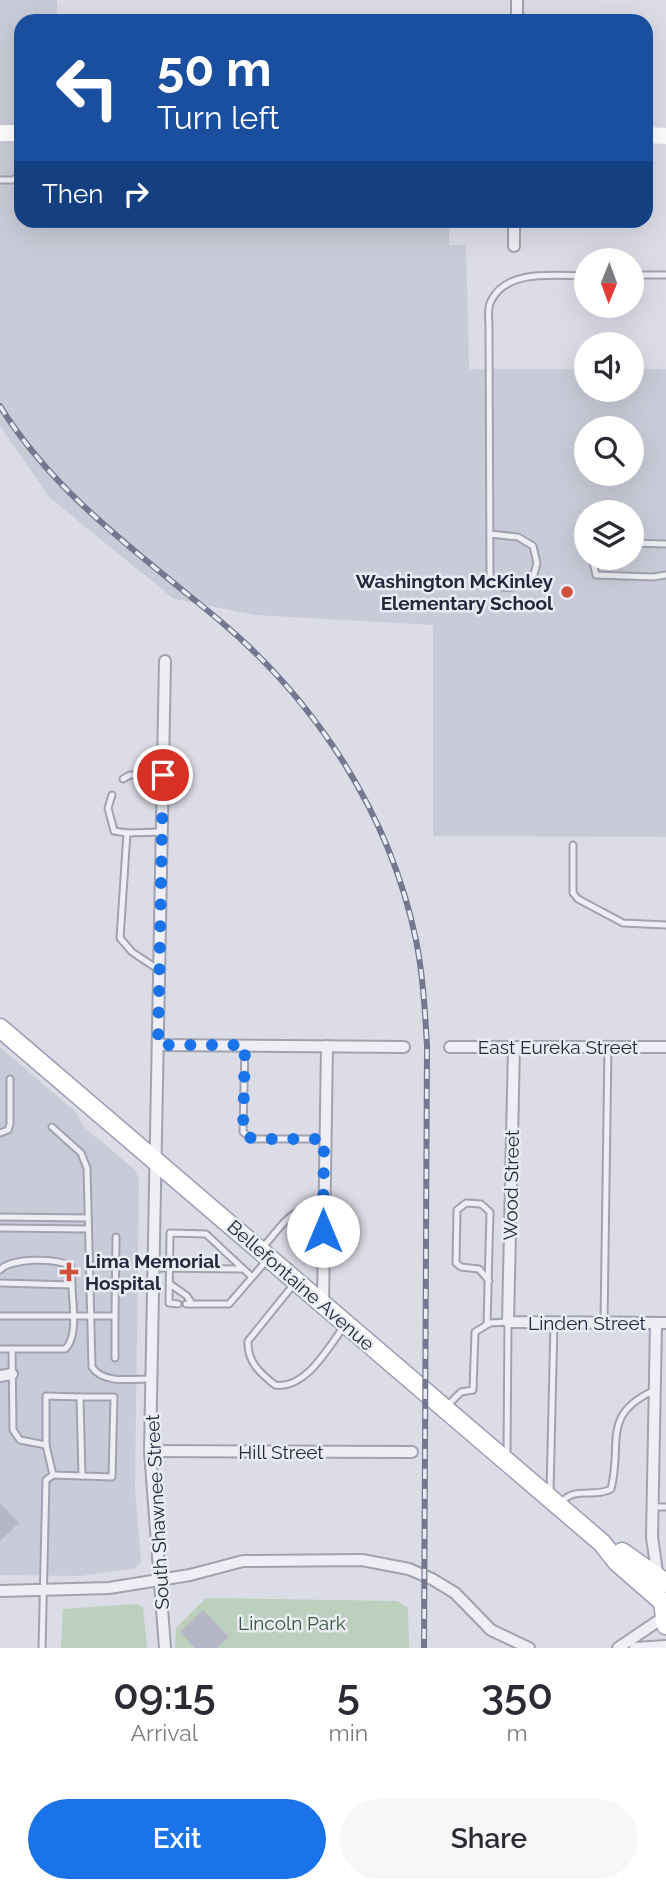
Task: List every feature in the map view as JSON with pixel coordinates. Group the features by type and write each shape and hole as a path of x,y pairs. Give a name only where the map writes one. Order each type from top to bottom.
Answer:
{"main road":[{"name":"Bellefontaine Avenue","path":"0,1028 602,1543 617,1562 655,1593 665,1616"},
{"name":"Bellefontaine Avenue","path":"602,1543 624,1552 662,1581"}],"street":[{"path":"514,228 514,246"},
{"name":"South Shawnee Street","path":"165,662 150,1451 166,1648"},
{"path":"158,1045 404,1046"},
{"path":"323,1304 327,1046"},
{"name":"East Eureka Street","path":"450,1047 666,1047"},
{"name":"Wood Street","path":"508,1322 514,1047"},
{"name":"Linden Street","path":"508,1322 661,1323"},
{"path":"661,1323 655,1390 652,1537 662,1581"},
{"path":"0,1376 12,1374"},
{"name":"Hill Street","path":"150,1451 412,1452"},
{"path":"641,1566 652,1537"},
{"path":"0,1591 109,1588 161,1580 243,1561 346,1559 386,1563 421,1574 455,1593 491,1630 511,1646 529,1648"},
{"path":"618,1648 665,1616"},
{"path":"635,1648 666,1646"}],"lane":[{"path":"644,275 666,275"},
{"path":"490,534 518,537 533,546 537,563 533,578 509,588 497,587 490,580 489,302 500,288 511,281 531,277 574,276"},
{"path":"644,544 666,544"},
{"path":"595,570 596,575 666,575"},
{"path":"123,779 130,775 163,775"},
{"path":"112,795 108,808 114,831 162,832"},
{"path":"127,833 120,939 132,952 159,970"},
{"path":"573,845 573,893 578,899 623,923 666,925"},
{"path":"245,1045 243,1132 252,1139 324,1139"},
{"path":"604,1323 608,1047"},
{"path":"0,1133 8,1130 10,1124 9,1079"},
{"path":"52,1127 76,1147 85,1160 89,1178 89,1360 96,1374 106,1378 152,1379"},
{"path":"487,1324 489,1281 490,1212 481,1204 466,1203 457,1210 456,1263 461,1267 479,1269 489,1281"},
{"path":"170,1284 187,1296 189,1304 229,1304 252,1277 292,1213 306,1207 323,1207"},
{"path":"0,1217 88,1218"},
{"path":"0,1228 88,1229"},
{"path":"178,1304 169,1303 170,1233 206,1234 252,1277"},
{"path":"115,1358 116,1237"},
{"path":"0,1270 9,1262 59,1261 71,1267 72,1285 72,1341 65,1349 0,1349"},
{"path":"154,1268 242,1269"},
{"path":"296,1281 248,1341 249,1356 261,1373 275,1385 294,1383 312,1367 346,1324"},
{"path":"0,1283 72,1285"},
{"path":"0,1316 115,1316"},
{"path":"445,1408 461,1392 473,1390 475,1332 487,1324 508,1322 507,1461"},
{"path":"554,1323 555,1503"},
{"path":"12,1349 13,1430 20,1440 47,1446"},
{"path":"555,1503 565,1497 611,1489 620,1418 631,1403 655,1390"},
{"path":"42,1648 44,1485 52,1475 47,1446 46,1396 114,1397 112,1477 52,1475"},
{"path":"80,1397 82,1476"},
{"path":"653,1507 666,1507"}],"shaded area":[{"path":"0,0 57,0 57,14 14,14 14,228 449,228 449,245 466,245 469,369 574,369 574,402 644,402 644,369 666,369 666,837 433,836 433,625 255,615 174,599 50,498 0,426"},
{"name":"Lima Memorial Hospital","path":"0,1047 75,1111 84,1127 135,1170 139,1180 135,1489 141,1562 136,1568 81,1576 0,1575"}],"green space":[{"name":"Lincoln Park","path":"206,1598 397,1601 408,1608 409,1648 175,1648 176,1628"},
{"path":"137,1604 143,1607 147,1648 61,1648 63,1609"}],"building":[{"path":"0,1503 19,1523 0,1541"},
{"path":"203,1610 229,1637 217,1648 195,1648 180,1632"}],"railway":[{"path":"0,406 46,468 100,522 255,652 318,724 368,805 404,894 418,953 427,1046 424,1648"}],"place":[{"name":"Washington McKinley Elementary School","path":"567,592"},
{"name":"Lima Memorial Hospital","path":"69,1272"}],"route":[{"path":"163,775 158,1045 245,1045 242,1128 247,1137 324,1139 323,1231"}]}
